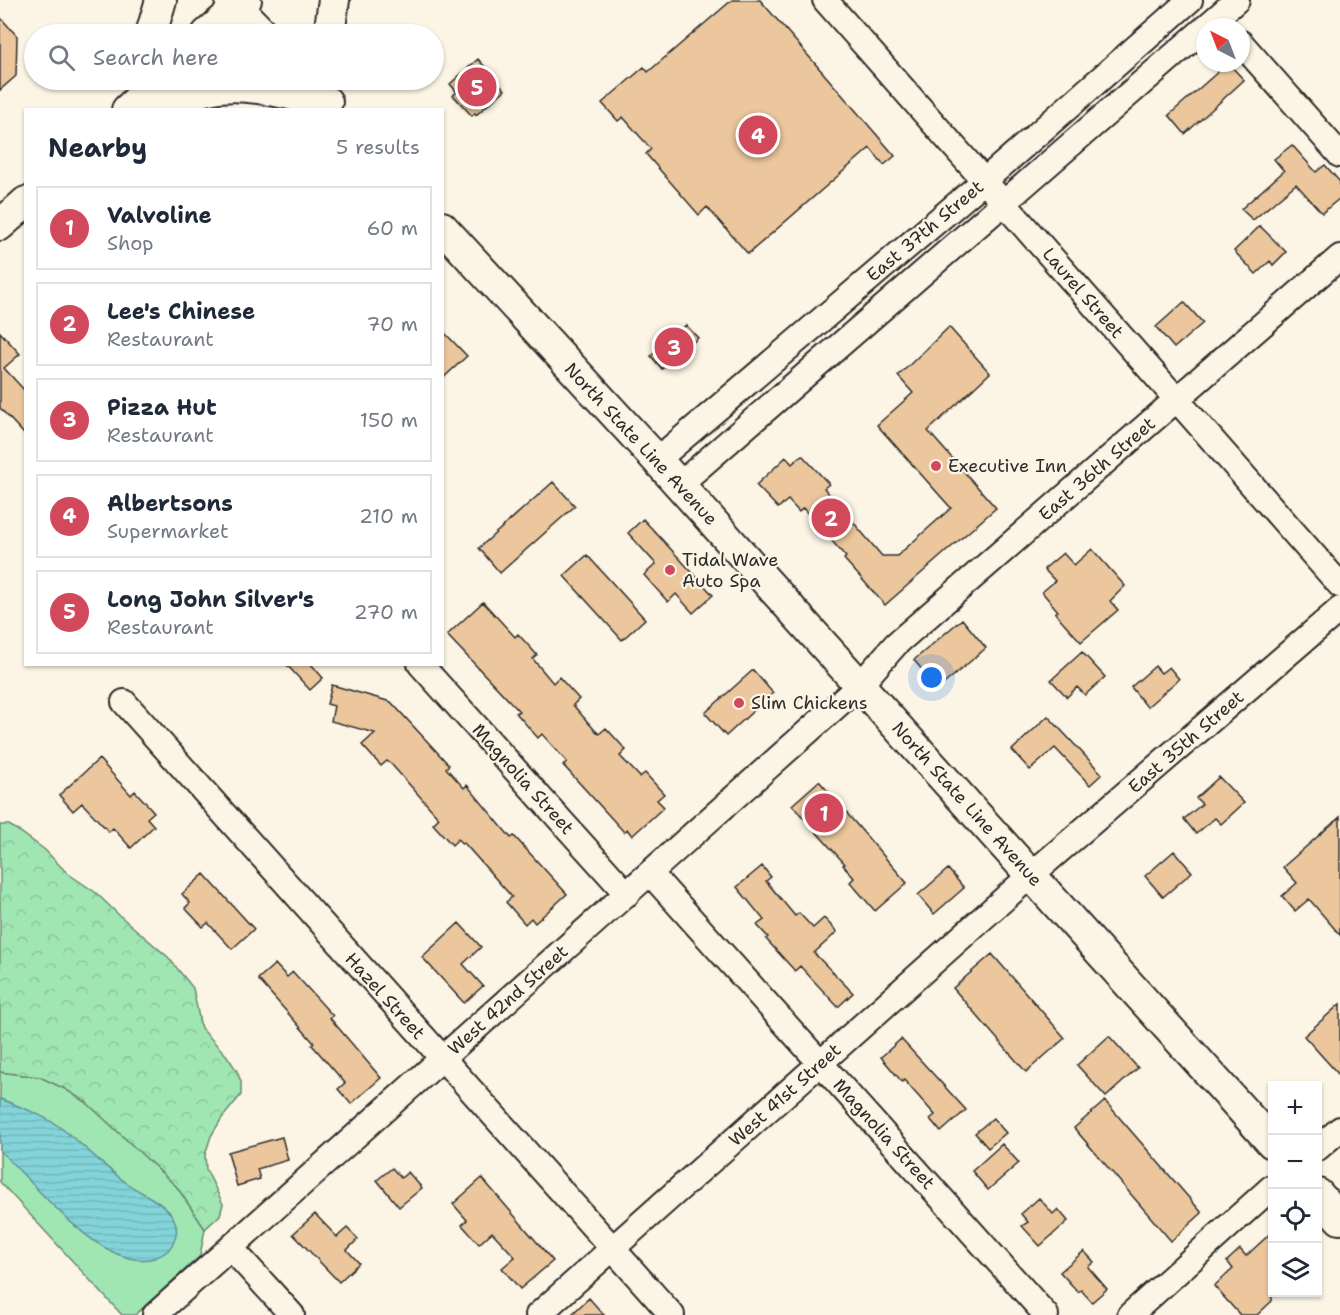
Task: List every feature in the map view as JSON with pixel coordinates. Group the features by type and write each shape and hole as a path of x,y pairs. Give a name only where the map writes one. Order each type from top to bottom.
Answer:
{"main road":[{"path":"154,24 162,0"},
{"path":"330,24 334,0"},
{"path":"217,24 238,2 255,24"},
{"path":"111,108 123,90"},
{"path":"129,108 148,90"},
{"path":"158,108 185,96 209,90"},
{"path":"264,90 329,97"},
{"path":"0,225 24,204"},
{"name":"North State Line Avenue","path":"444,229 680,484 1268,1139"},
{"path":"1322,1199 1340,1219"}],"street":[{"name":"Laurel Street","path":"825,0 1340,585"},
{"name":"East 37th Street","path":"657,460 984,181 1190,0"},
{"name":"East 37th Street","path":"1214,18 1237,0"},
{"name":"East 37th Street","path":"680,484 1005,204 1196,34"},
{"path":"1250,53 1340,154"},
{"name":"East 36th Street","path":"860,685 896,644 1340,257"},
{"name":"East 35th Street","path":"1031,875 1340,609"},
{"name":"Magnolia Street","path":"422,666 627,894"},
{"name":"West 42nd Street","path":"155,1315 860,685"},
{"name":"Hazel Street","path":"124,702 672,1315"},
{"name":"Magnolia Street","path":"650,873 1046,1315"},
{"name":"West 41st Street","path":"538,1315 1031,875"},
{"path":"1322,1144 1340,1129"},
{"path":"1130,1315 1270,1189"},
{"path":"231,1248 292,1315"}],"green space":[{"path":"0,825 9,825 45,850 67,873 95,892 168,957 193,988 201,1028 227,1056 237,1071 241,1082 241,1095 211,1136 205,1155 206,1169 223,1204 220,1215 205,1229 177,1187 86,1102 40,1077 0,1072"},
{"path":"0,1072 40,1077 86,1102 177,1187 205,1229 200,1256 135,1315 122,1315 0,1182"}],"water":[{"path":"0,1099 54,1123 119,1177 165,1208 174,1219 176,1229 175,1239 168,1250 154,1258 134,1259 113,1252 71,1222 0,1151"}],"building":[{"path":"732,0 760,0 895,156 884,165 870,148 748,254 707,207 699,215 646,154 651,149 623,117 618,121 602,103 644,67 648,72"},
{"path":"0,17 17,36 16,76 0,90"},
{"path":"478,59 505,90 472,116 453,95 457,92 450,84"},
{"path":"1218,72 1236,72 1244,80 1185,134 1169,115"},
{"path":"1292,145 1316,172 1325,165 1340,182 1340,198 1322,213 1296,184 1253,220 1241,209 1284,171 1274,159"},
{"path":"1260,226 1286,252 1273,265 1270,261 1256,274 1234,251"},
{"path":"1184,302 1203,323 1174,348 1156,327"},
{"path":"686,325 698,338 662,369 651,356"},
{"path":"949,327 990,373 928,431 996,508 885,605 803,508 799,512 788,500 778,508 756,485 786,457 792,464 802,455 829,484 824,488 882,556 897,556 951,508 877,425 913,393 898,376"},
{"path":"0,332 20,354 4,368 24,390 24,434 0,408"},
{"path":"444,332 467,356 444,377"},
{"path":"553,482 575,506 500,573 479,548"},
{"name":"Tidal Wave Auto Spa","path":"643,519 713,595 693,613 676,594 668,602 644,575 656,564 628,533"},
{"path":"1092,549 1125,586 1110,601 1118,610 1081,642 1055,613 1058,611 1042,592 1055,581 1044,569 1063,553 1074,565"},
{"path":"587,555 645,619 622,640 564,576"},
{"path":"483,602 515,637 518,634 537,655 533,659 553,683 559,677 579,699 573,705 593,728 599,734 606,728 626,750 620,756 640,777 645,773 664,794 657,800 664,807 632,836 627,829 624,832 563,765 567,762 542,734 538,738 516,713 519,711 447,635"},
{"path":"962,619 986,648 938,689 914,660"},
{"path":"1082,652 1105,677 1085,695 1077,687 1067,697 1051,680"},
{"path":"288,666 313,666 323,678 310,690"},
{"path":"1155,666 1161,673 1169,667 1179,679 1147,707 1131,687"},
{"name":"Slim Chickens","path":"753,670 773,693 726,736 705,713"},
{"path":"332,685 391,702 449,765 446,768 464,788 467,785 511,838 514,836 567,894 535,923 531,918 525,924 506,902 512,897 464,843 462,844 458,839 452,845 433,824 439,818 392,765 387,761 381,766 362,745 375,733 331,721 334,706 327,704"},
{"path":"1048,716 1102,774 1090,785 1055,748 1030,770 1012,750"},
{"path":"99,759 131,795 135,791 154,812 147,818 154,826 131,848 113,828 109,832 82,803 73,811 59,795"},
{"path":"1219,777 1244,803 1221,824 1215,818 1196,834 1184,819 1202,804 1196,798"},
{"path":"819,781 907,883 875,911 850,882 854,878 843,865 845,864 792,805"},
{"path":"1340,817 1340,935 1309,899 1295,911 1282,896 1297,883 1283,867"},
{"path":"1174,851 1192,872 1163,897 1145,876"},
{"path":"762,866 771,877 766,881 795,916 799,913 813,928 824,918 837,932 814,953 853,993 838,1007 800,966 795,971 766,939 768,937 757,925 764,920 737,887"},
{"path":"948,869 964,888 934,914 918,895"},
{"path":"204,874 254,929 232,949 208,923 203,927 185,908 190,903 182,894"},
{"path":"459,923 481,947 463,964 483,986 464,1003 422,957"},
{"path":"992,954 1065,1038 1026,1072 953,988"},
{"path":"275,964 287,977 293,972 333,1016 330,1018 381,1078 351,1104 338,1089 345,1083 312,1045 314,1043 258,979"},
{"path":"1340,1004 1340,1076 1304,1036"},
{"path":"1109,1036 1138,1068 1106,1097 1077,1065"},
{"path":"901,1039 966,1110 941,1132 930,1119 935,1115 881,1057"},
{"path":"1105,1101 1202,1213 1171,1241 1074,1128"},
{"path":"993,1118 1006,1133 988,1148 975,1133"},
{"path":"282,1137 288,1160 257,1169 260,1179 237,1186 228,1152"},
{"path":"1002,1144 1019,1163 988,1190 972,1171"},
{"path":"392,1168 401,1178 408,1172 422,1188 399,1207 377,1180"},
{"path":"482,1178 553,1261 520,1289 502,1268 515,1257 492,1232 479,1244 462,1225 467,1220 453,1204"},
{"path":"1039,1198 1053,1214 1058,1209 1068,1221 1040,1246 1022,1226 1028,1222 1021,1214"},
{"path":"315,1214 337,1237 347,1228 358,1239 347,1250 359,1263 339,1282 293,1234"},
{"path":"1268,1236 1268,1297 1272,1297 1272,1301 1257,1315 1240,1315 1214,1286 1233,1269 1227,1261 1240,1249 1246,1256"},
{"path":"1084,1251 1094,1262 1088,1267 1107,1289 1092,1302 1081,1290 1078,1292 1060,1272"},
{"path":"589,1298 604,1315 571,1315"}],"place":[{"name":"Long John Silver's","path":"477,87"},
{"name":"Albertsons","path":"758,135"},
{"name":"Pizza Hut","path":"674,347"},
{"name":"Executive Inn","path":"936,466"},
{"name":"Lee's Chinese","path":"831,518"},
{"name":"Tidal Wave Auto Spa","path":"670,570"},
{"name":"Slim Chickens","path":"739,703"},
{"name":"Valvoline","path":"824,813"}]}
